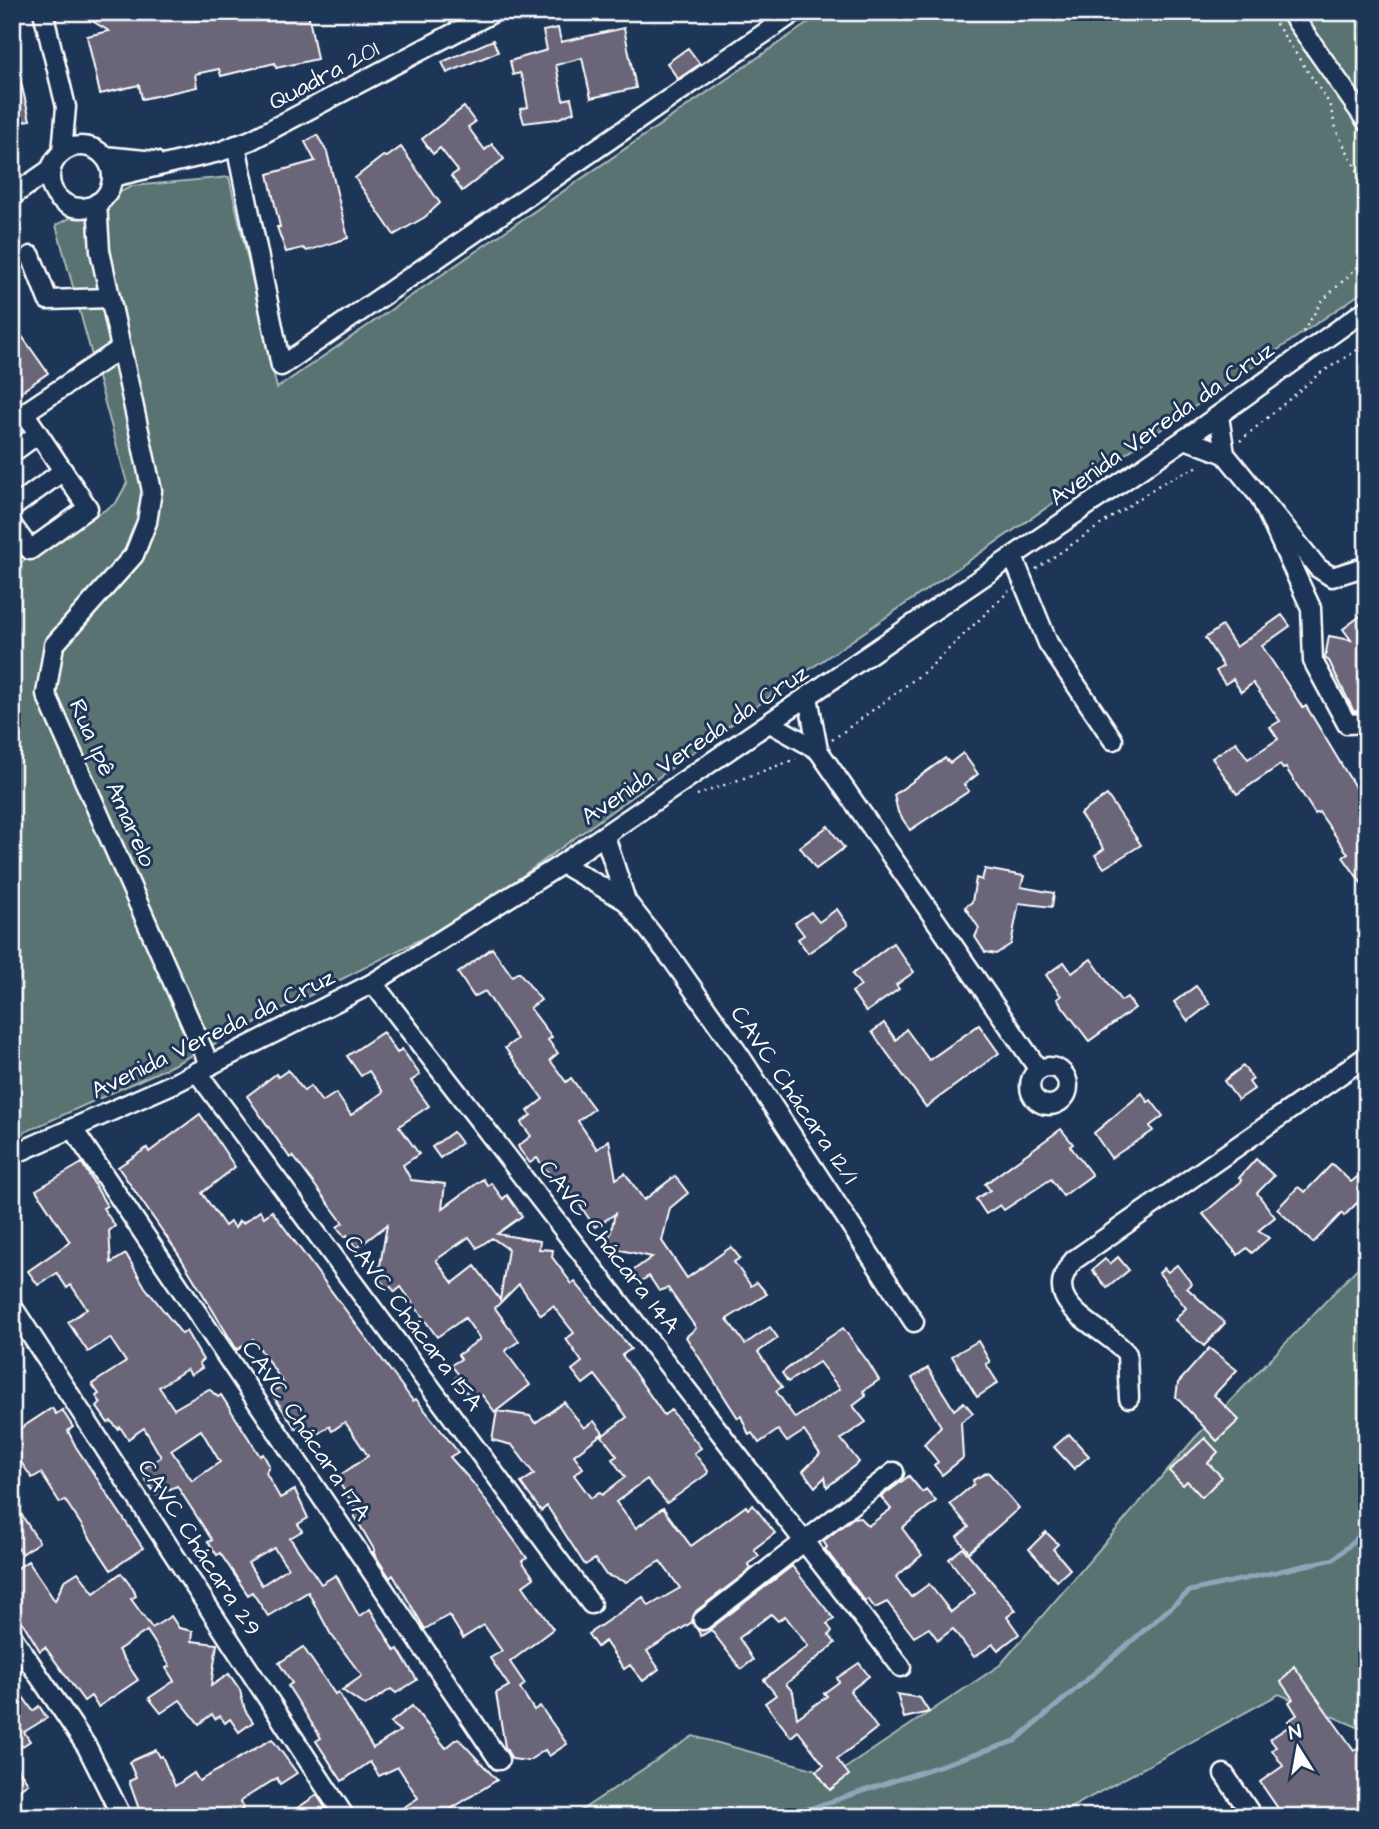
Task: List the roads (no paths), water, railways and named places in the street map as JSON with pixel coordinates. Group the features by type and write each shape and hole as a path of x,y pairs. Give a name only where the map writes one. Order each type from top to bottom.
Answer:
{"street":[{"path":"18,192 51,169 62,152 66,107 43,12"},
{"name":"Quadra 201","path":"112,177 236,145 275,130 494,12"},
{"path":"236,145 281,366 795,12"},
{"path":"1290,12 1367,122"},
{"path":"51,169 53,190 59,198 78,207 97,203 108,192 112,177 66,107"},
{"path":"62,152 72,147 97,151"},
{"name":"Quadra 201","path":"97,151 169,162"},
{"path":"18,192 53,190"},
{"name":"Rua Ipê Amarelo","path":"97,203 100,251 152,491 147,522 134,555 54,645 46,694 197,1037 204,1069"},
{"name":"Rua Ipê Amarelo","path":"78,207 100,251"},
{"path":"31,256 48,300 109,298"},
{"path":"1340,328 1367,301"},
{"name":"Avenida Vereda da Cruz","path":"12,1156 177,1082 373,983 604,836 1219,416 1367,309"},
{"path":"12,525 30,550 88,508 38,434 18,417 120,349"},
{"path":"1219,416 1225,454 1285,524 1318,568 1332,577 1367,566"},
{"path":"12,453 38,434"},
{"path":"1185,439 1225,454"},
{"path":"12,508 63,471"},
{"path":"1261,499 1311,608 1313,661 1347,724 1367,723"},
{"path":"1013,557 1048,643 1113,740"},
{"path":"808,697 818,750 1039,1070 1051,1067 1066,1078 1067,1091 1061,1105"},
{"path":"770,723 818,750"},
{"name":"CAVC Chácara 12/1","path":"604,836 626,901 674,962 733,1045 914,1322"},
{"name":"CAVC Chácara 12/1","path":"562,864 626,901"},
{"name":"CAVC Chácara 14A","path":"373,983 901,1667"},
{"path":"177,1082 197,1037 218,1051 238,1052"},
{"path":"1129,1398 1127,1354 1073,1310 1061,1289 1065,1270 1074,1260 1172,1189 1367,1056"},
{"name":"CAVC Chácara 15A","path":"204,1069 590,1604"},
{"name":"CAVC Chácara 17A","path":"73,1129 499,1760"},
{"name":"CAVC Chácara 29","path":"12,1306 345,1817"},
{"path":"703,1619 807,1542 894,1472"},
{"path":"12,1636 88,1747 122,1817"},
{"path":"1224,1774 1253,1817"}],"waterway":[{"path":"784,1817 1015,1741 1190,1591 1334,1559 1367,1529"}]}
